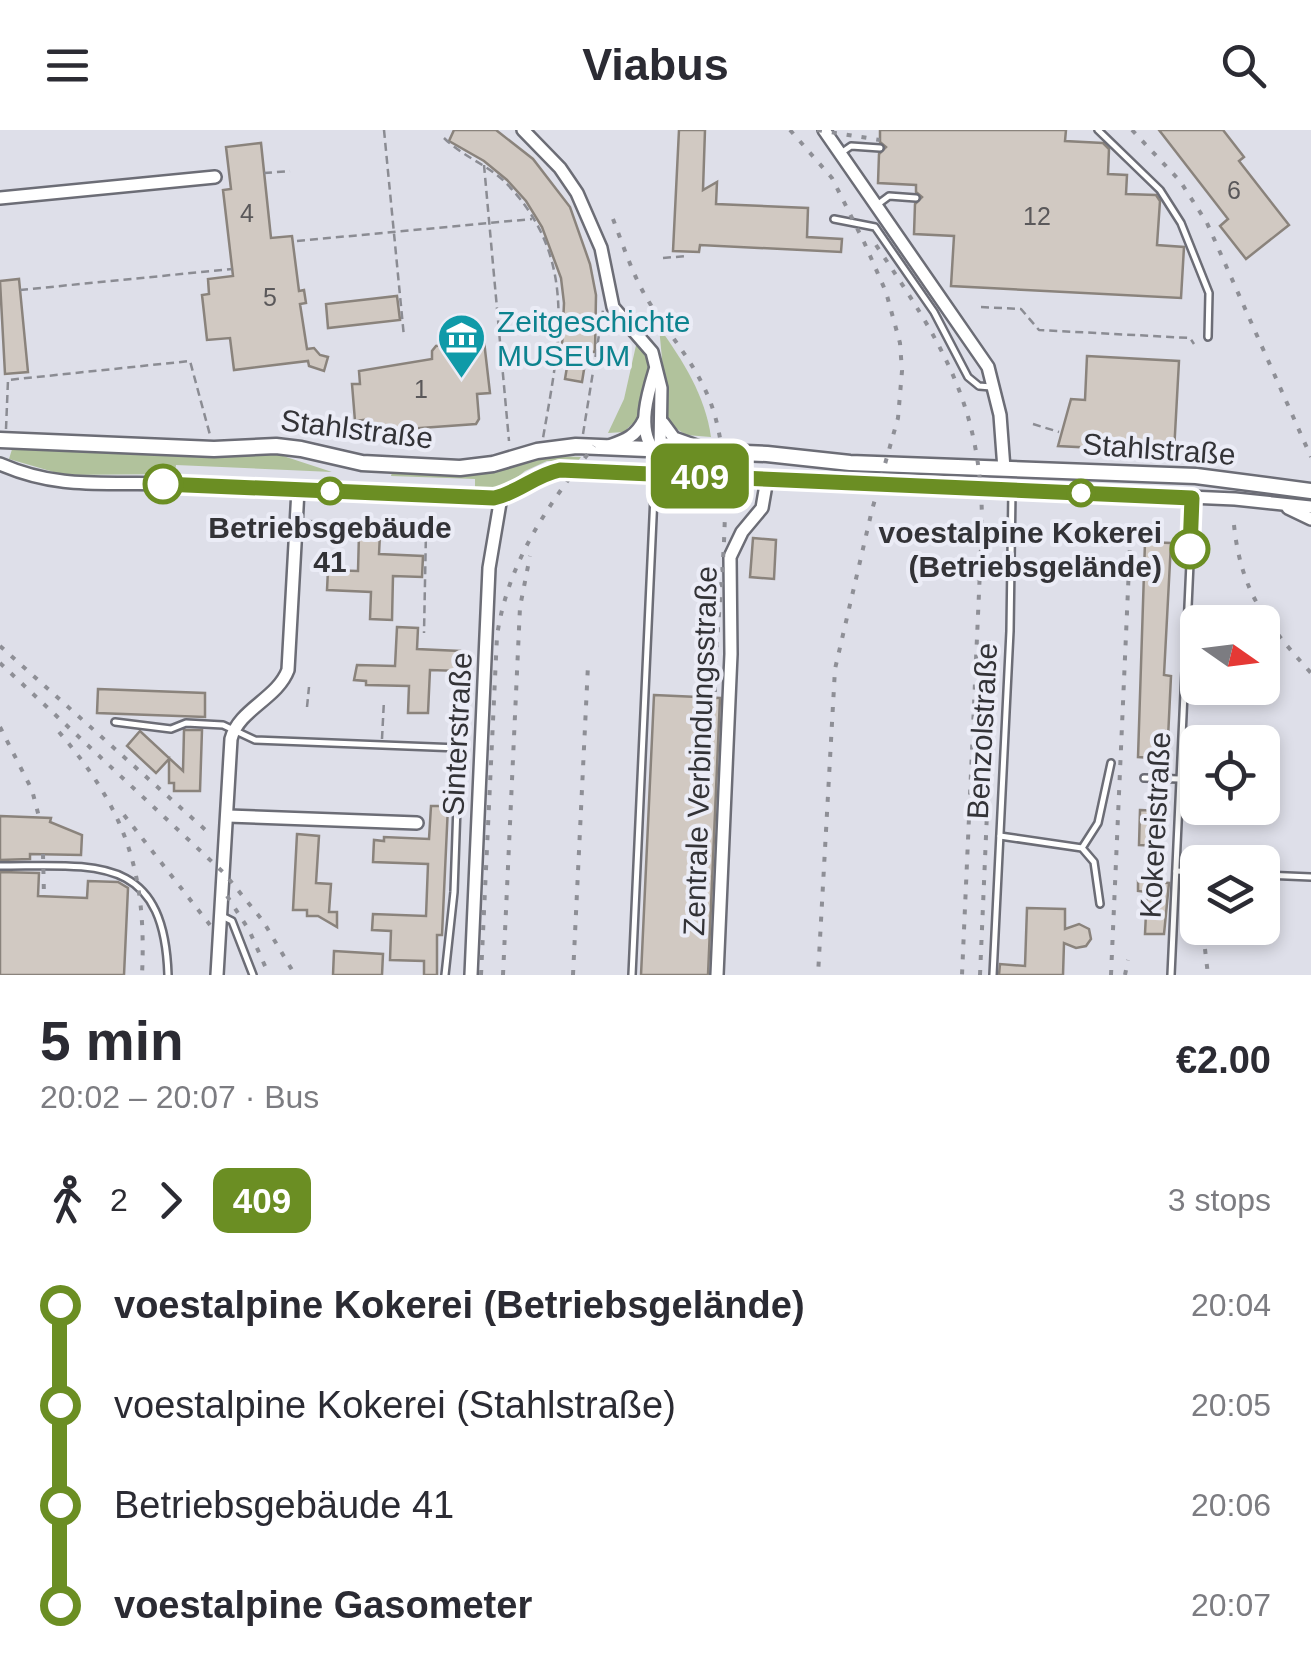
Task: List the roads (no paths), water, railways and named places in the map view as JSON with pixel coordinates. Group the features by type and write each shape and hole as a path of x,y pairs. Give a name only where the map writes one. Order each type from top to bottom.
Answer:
{"street":[{"path":"523,130 560,168 577,193 601,248 613,307 644,339 656,366 661,419 657,449"},
{"path":"824,130 979,353 994,386 1004,470"},
{"path":"0,198 215,176"},
{"path":"656,366 646,416 646,440 657,449"},
{"path":"606,447 630,438 639,431 646,416"},
{"path":"661,419 674,438 713,452"},
{"name":"Stahlstraße","path":"3,436 214,450 276,446 362,463 460,468 493,464 561,446 657,449 850,463 1210,477 1311,492"},
{"path":"0,464 31,477 58,482 501,497 538,476 560,470 1311,506"},
{"name":"Zentrale Verbindungsstraße","path":"717,975 731,654 730,557 742,532 762,508 767,479"},
{"path":"217,975 234,730 283,682 288,670 298,490"},
{"name":"Sinterstraße","path":"471,975 490,568 501,497"},
{"path":"1284,506 1311,519"},
{"path":"228,816 416,823"}],"lane":[{"path":"1098,130 1160,190 1181,223 1208,294 1208,337"},
{"path":"841,154 851,146 880,148"},
{"path":"877,204 889,196 916,198"},
{"path":"834,219 875,227 934,312 968,377 979,386 994,386"},
{"path":"632,975 655,474"},
{"name":"Benzolstraße","path":"993,975 1012,490"},
{"name":"Kokereistraße","path":"1182,725 1192,498"},
{"path":"115,722 171,729 186,723 223,725 256,740 459,748 454,892 445,975"},
{"path":"1082,848 1098,823 1112,764"},
{"path":"1144,778 1180,779"},
{"name":"Kokereistraße","path":"1171,975 1180,779"},
{"path":"1000,836 1082,848 1094,862 1100,904"},
{"path":"0,866 84,866 106,868 126,876 140,887 153,906 167,954 168,975"},
{"path":"1176,871 1180,871"},
{"path":"1280,875 1311,877"},
{"path":"221,916 232,921 253,975"}],"railway":[{"path":"790,130 832,178 864,242 886,292 900,343 902,371 898,418 835,669 818,975"},
{"path":"817,130 880,140"},
{"path":"1132,130 1180,181 1207,223 1311,457"},
{"path":"613,219 641,288 704,387 719,433 725,507 715,698"},
{"path":"876,245 920,313 953,376 975,444 980,482 982,525 962,975"},
{"path":"481,975 497,636 502,609 532,535 594,446"},
{"path":"1234,525 1250,589 1269,623 1311,673"},
{"path":"1111,975 1130,544"},
{"path":"503,975 520,607 530,556"},
{"path":"980,975 992,697 989,640"},
{"path":"0,646 210,834"},
{"path":"0,663 224,873 263,921 295,975"},
{"path":"573,975 588,665"},
{"path":"0,727 32,790 39,817"},
{"path":"59,732 101,789 127,844 141,905 142,975"},
{"path":"124,815 210,925"},
{"path":"43,854 44,896"},
{"path":"227,896 249,930 269,975"},
{"path":"1205,949 1208,975"},
{"path":"1125,975 1128,960"}],"place":[{"name":"Zeitgeschichte MUSEUM","path":"462,380"},
{"name":"Betriebsgebäude 41","path":"330,491"},
{"name":"voestalpine Kokerei (Betriebsgelände)","path":"1190,549"}]}
